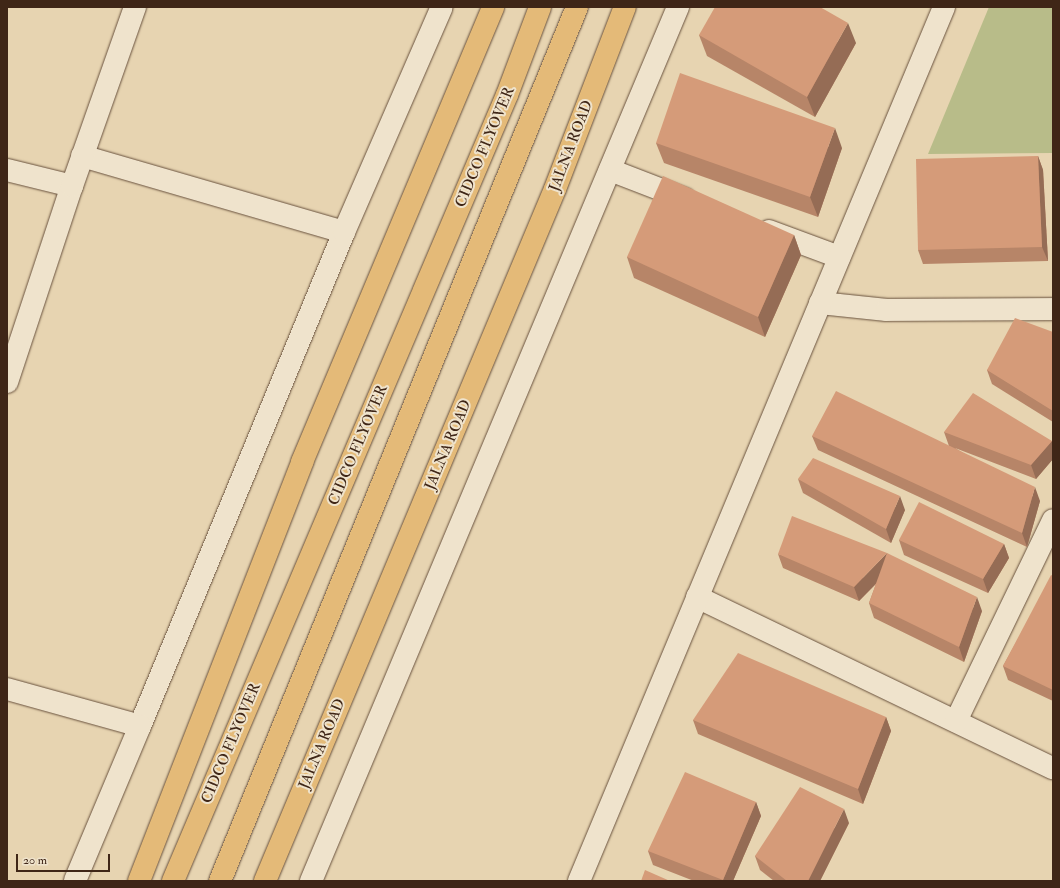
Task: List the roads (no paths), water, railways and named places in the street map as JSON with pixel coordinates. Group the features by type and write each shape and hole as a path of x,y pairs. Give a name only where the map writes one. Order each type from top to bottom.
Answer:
{"main road":[{"path":"138,881 302,462 493,7"},
{"name":"CIDCO FLYOVER","path":"172,881 504,103 540,7"},
{"path":"220,881 577,7"},
{"name":"JALNA ROAD","path":"265,881 552,196 625,7"}],"street":[{"path":"7,382 82,156 135,7"},
{"path":"75,881 344,232 442,7"},
{"path":"311,881 678,7"},
{"path":"579,881 944,7"},
{"path":"82,156 344,232"},
{"path":"7,170 72,186"},
{"path":"610,170 706,207"},
{"path":"750,224 839,257"},
{"path":"820,303 887,310 1053,310"},
{"path":"956,721 1053,520"},
{"path":"697,597 1053,768"},
{"path":"7,689 140,726"}]}
